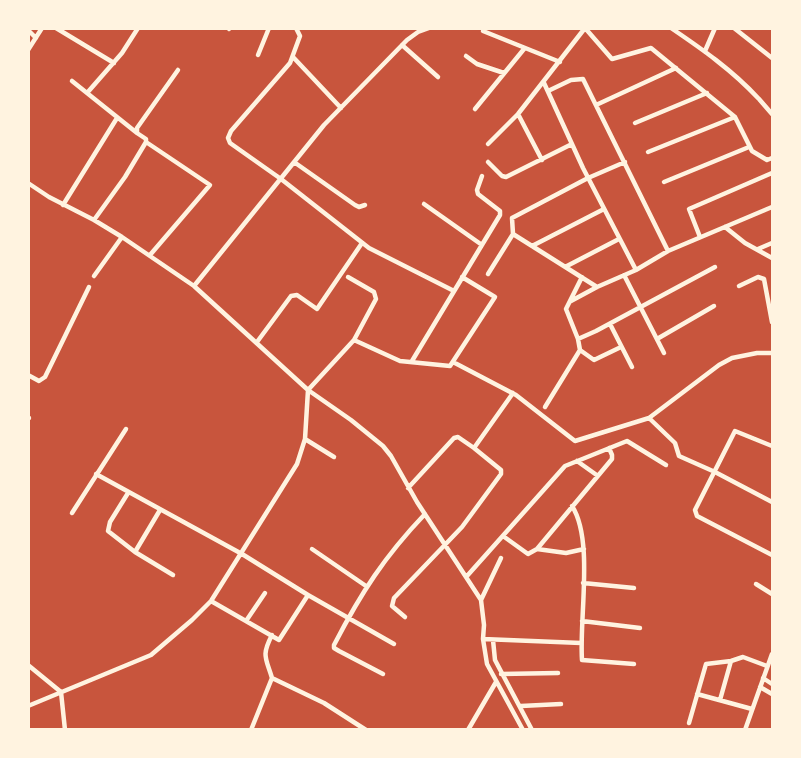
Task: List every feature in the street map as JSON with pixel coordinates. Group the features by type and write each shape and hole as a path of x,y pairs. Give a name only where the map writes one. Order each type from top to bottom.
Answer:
{"street":[{"path":"28,50 42,28"},
{"path":"56,28 114,63"},
{"path":"87,93 114,63 138,28"},
{"path":"258,54 269,28"},
{"path":"296,28 300,36 293,57 231,130 228,138 230,143 281,179 362,243 454,291"},
{"path":"194,286 294,162 341,108 416,30 429,28"},
{"path":"670,28 705,51 743,82 772,112"},
{"path":"705,51 715,28"},
{"path":"734,28 772,58"},
{"path":"488,144 518,114 585,29 612,59 651,48 735,117 752,151 770,159 772,172 689,209 700,237"},
{"path":"28,30 36,38"},
{"path":"483,31 560,62"},
{"path":"402,45 438,77"},
{"path":"475,109 524,49"},
{"path":"466,56 477,64 504,73"},
{"path":"293,57 341,108"},
{"path":"596,105 676,68"},
{"path":"137,133 137,128 178,70"},
{"path":"548,91 571,80 583,79 668,251"},
{"path":"72,81 146,139 146,142 210,185 150,255"},
{"path":"544,83 588,178 636,270"},
{"path":"634,123 707,93"},
{"path":"518,114 542,160"},
{"path":"648,152 735,117"},
{"path":"63,205 117,118"},
{"path":"94,220 125,177 146,142"},
{"path":"488,162 506,177 572,144"},
{"path":"664,182 749,147"},
{"path":"294,162 355,205 359,207 365,205"},
{"path":"488,274 513,234 512,218 588,178 625,162"},
{"path":"412,362 500,215 500,211 478,194 477,190 483,176"},
{"path":"28,183 122,237 194,286 308,390 383,446 392,456 424,514 481,600 487,664 523,729"},
{"path":"424,204 482,245"},
{"path":"571,301 636,270 668,251 772,207"},
{"path":"532,246 604,209"},
{"path":"724,227 772,258"},
{"path":"513,234 597,287"},
{"path":"94,276 122,237"},
{"path":"565,267 619,239"},
{"path":"257,342 291,296 297,295 316,309 362,243"},
{"path":"758,249 772,243"},
{"path":"578,339 715,267"},
{"path":"624,275 664,353"},
{"path":"28,706 151,655 172,639 211,601 297,464 305,439 308,390 354,340 376,298 376,294 348,277"},
{"path":"354,340 400,361 448,367 495,297 462,277"},
{"path":"545,407 580,350 566,309 582,277"},
{"path":"739,286 758,277 764,279 772,322"},
{"path":"28,375 39,381 45,377 89,287"},
{"path":"657,339 714,306"},
{"path":"610,324 632,367"},
{"path":"580,350 594,360 621,347"},
{"path":"453,362 513,393 575,441 649,418 719,365 732,358 757,353 772,353"},
{"path":"474,448 513,393"},
{"path":"649,418 675,443 680,456 772,502"},
{"path":"72,513 126,429"},
{"path":"772,446 735,431 695,510 697,516 772,555"},
{"path":"405,617 394,609 392,603 399,592 462,527 501,474 501,470 458,437 454,438 408,488"},
{"path":"305,439 334,457"},
{"path":"466,576 563,468 627,441 666,465"},
{"path":"503,536 528,554 537,549 612,459 609,448"},
{"path":"577,461 598,476"},
{"path":"96,474 242,554 394,644"},
{"path":"128,493 110,522 108,531 135,552 173,575"},
{"path":"573,506 579,519 584,549 581,643 583,661 634,664"},
{"path":"135,552 160,510"},
{"path":"383,674 334,648 334,645 366,586 396,544 424,514"},
{"path":"312,549 366,586"},
{"path":"537,549 566,553 584,549"},
{"path":"481,600 501,558"},
{"path":"583,583 634,588"},
{"path":"756,584 772,594"},
{"path":"246,621 265,593"},
{"path":"211,601 278,640 282,638 308,595"},
{"path":"582,621 640,628"},
{"path":"272,636 264,653 272,678 324,703 366,729"},
{"path":"483,639 581,643"},
{"path":"493,640 495,660 501,674 532,729"},
{"path":"745,729 772,654"},
{"path":"689,723 706,664 743,657 768,666"},
{"path":"720,700 731,661"},
{"path":"28,665 61,692 65,729"},
{"path":"501,674 558,673"},
{"path":"251,729 272,678"},
{"path":"763,678 772,684"},
{"path":"468,729 496,682"},
{"path":"760,687 772,694"},
{"path":"697,694 752,709"},
{"path":"520,706 561,704"},
{"path":"515,729 519,723"}]}
